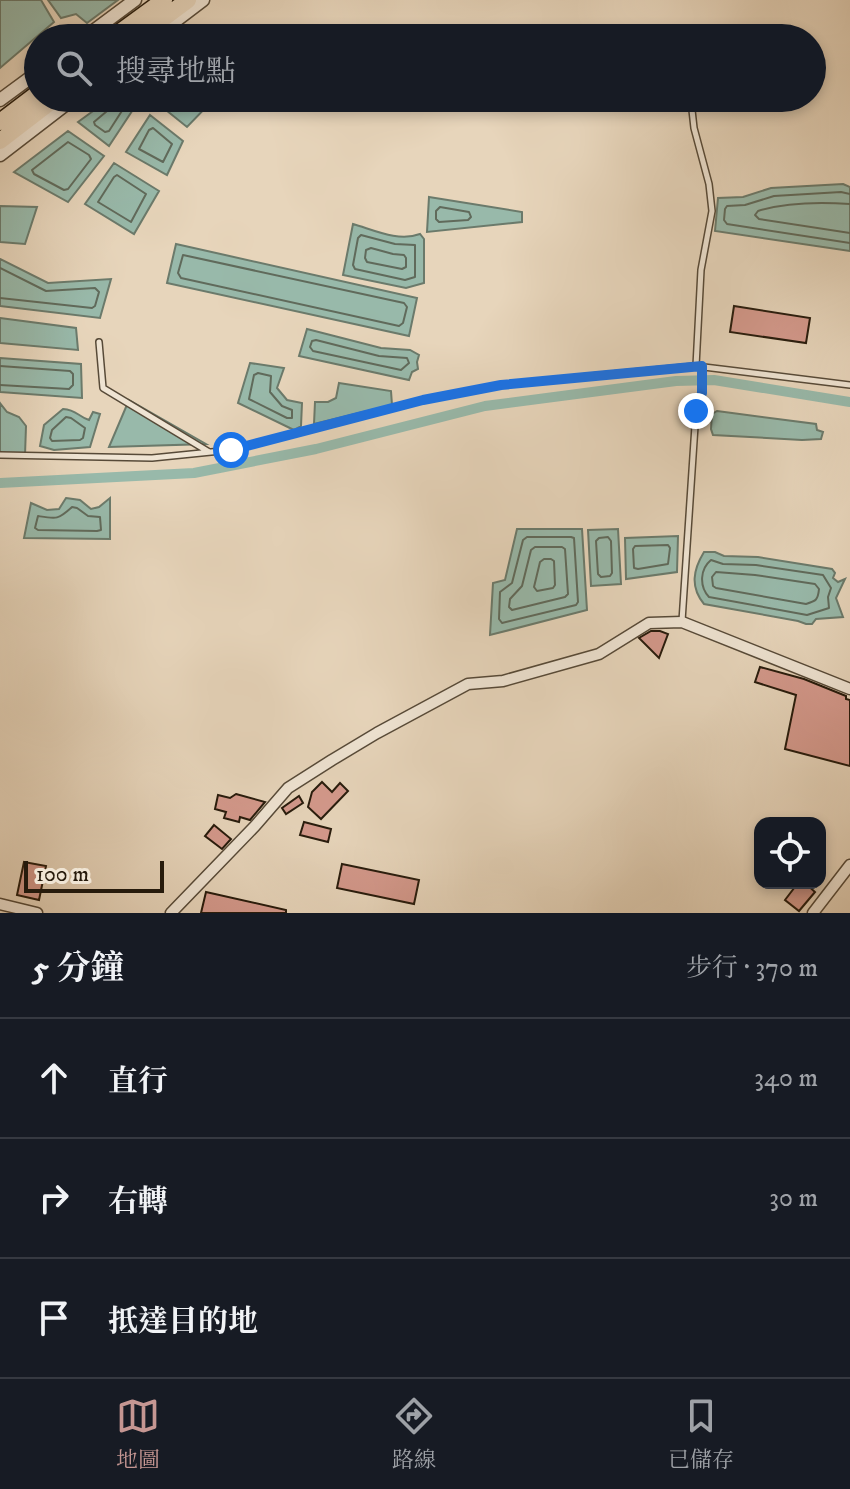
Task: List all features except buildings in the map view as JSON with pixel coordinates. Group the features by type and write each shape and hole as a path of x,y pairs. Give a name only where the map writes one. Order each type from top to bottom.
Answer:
{"highway":[{"path":"131,24 164,0"},
{"path":"156,24 188,0"},
{"path":"0,122 24,104"},
{"path":"0,141 38,112"}],"street":[{"path":"103,24 135,0"},
{"path":"171,24 203,0"},
{"path":"0,100 24,82"},
{"path":"0,155 56,112"},
{"path":"171,913 288,788 377,733 468,684 503,681 599,654 649,623 682,622 850,689"},
{"path":"813,913 850,865"},
{"path":"0,904 37,913"}],"lane":[{"path":"682,622 696,411 702,393 699,366 701,270 712,211 692,112"},
{"path":"99,342 103,388 210,452"},
{"path":"0,455 152,458 231,450 423,400 501,385 699,366 850,385"}],"water":[{"path":"0,0 41,0 54,22 24,24 24,48 0,68"},
{"path":"48,0 118,0 87,23 76,14 61,18"},
{"path":"92,112 131,112 109,146 78,122"},
{"path":"168,112 201,112 187,127"},
{"path":"150,115 183,141 167,175 126,152"},
{"path":"68,131 104,156 68,202 14,172"},
{"path":"114,163 159,191 134,234 85,204"},
{"path":"843,184 850,187 850,251 715,231 718,198 743,197 771,188"},
{"path":"429,197 522,212 522,222 427,232"},
{"path":"0,206 37,207 25,244 0,242"},
{"path":"353,224 395,236 420,234 424,239 424,283 406,288 343,275"},
{"path":"176,244 417,298 409,336 167,283"},
{"path":"0,259 48,283 111,279 100,318 0,306"},
{"path":"0,318 76,328 78,350 0,343"},
{"path":"307,329 381,348 410,350 419,355 418,369 412,372 409,380 299,356"},
{"path":"0,358 81,364 82,398 0,392"},
{"path":"250,363 284,368 277,388 287,400 302,403 301,426 294,430 238,403"},
{"path":"339,383 391,391 392,405 314,424 315,402 328,402 336,398"},
{"path":"129,400 206,444 109,447"},
{"path":"0,403 26,426 25,455 0,455"},
{"path":"63,409 89,420 93,412 100,414 90,447 54,450 40,446 44,425"},
{"path":"717,411 816,424 817,430 823,432 821,439 802,440 713,435 712,414"},
{"path":"66,498 80,500 91,509 110,498 110,539 24,538 31,503 47,510 59,509"},
{"path":"517,529 582,529 587,610 490,635 493,583 505,580"},
{"path":"618,529 621,584 591,586 588,530"},
{"path":"678,536 677,572 626,579 625,538"},
{"path":"704,552 832,569 835,573 833,578 838,582 845,579 836,598 843,617 816,619 812,624 806,624 704,604 695,578"}],"waterway":[{"path":"0,483 194,473 316,449 485,406 676,381 714,380 850,402"}],"route":[{"path":"231,450 423,400 501,385 702,366 702,393 696,411"}]}
